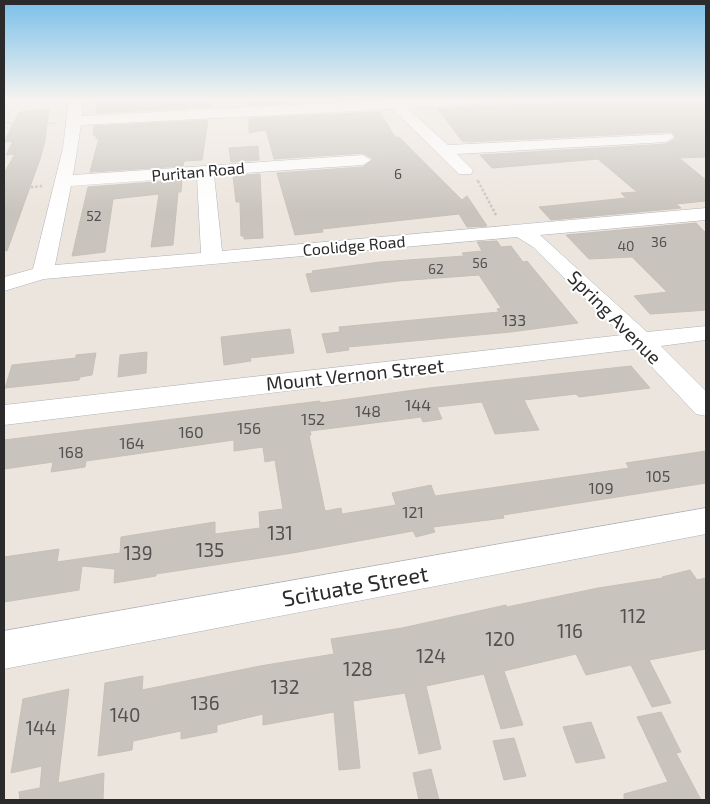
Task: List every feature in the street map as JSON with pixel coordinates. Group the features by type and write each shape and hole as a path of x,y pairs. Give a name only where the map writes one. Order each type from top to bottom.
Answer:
{"street":[{"path":"43,274 72,138"},
{"path":"431,138 465,170"},
{"path":"445,150 657,138"},
{"name":"Puritan Road","path":"62,183 363,160"},
{"path":"205,171 212,258"},
{"name":"Coolidge Road","path":"4,284 43,274 706,214"},
{"name":"Spring Avenue","path":"521,231 540,243 706,408"},
{"name":"Mount Vernon Street","path":"4,415 706,333"},
{"name":"Scituate Street","path":"4,650 706,521"}],"path":[{"path":"465,170 485,188 488,200 495,214 521,231"},
{"path":"4,190 62,183"}],"building":[{"path":"6,138 45,138 40,159 7,251 4,250 4,173 15,154 6,155 13,141 4,142"},
{"path":"96,138 205,138 202,160 184,161 183,166 90,172 99,138"},
{"path":"268,138 400,138 462,200 467,196 487,226 467,227 459,214 322,229 323,232 295,235 277,173 363,167 373,159 363,153 274,159"},
{"path":"459,138 559,138 468,142 462,141"},
{"path":"706,138 706,157 679,158 706,180 706,201 676,204 681,208 551,220 539,207 626,198 621,193 637,192 598,159 492,168 480,155 666,144 675,139"},
{"path":"258,146 259,160 231,162 229,148"},
{"path":"260,174 263,238 244,239 244,236 241,236 240,202 236,202 233,176"},
{"path":"182,180 181,192 178,192 173,245 151,247 159,194 113,199 105,252 72,256 88,187"},
{"path":"696,223 706,233 706,310 650,314 634,296 667,292 632,257 589,259 566,235"},
{"path":"497,241 501,247 511,246 523,262 527,261 578,323 511,332 348,347 349,350 327,353 322,334 340,332 339,327 499,312 497,309 501,308 479,275 398,281 311,292 306,274 313,273 312,271 380,262 464,256 462,253 482,251 477,242"},
{"path":"290,329 294,353 250,358 251,361 224,365 221,337"},
{"path":"147,352 146,373 118,377 120,355"},
{"path":"96,353 92,375 80,377 79,380 5,388 12,365 76,358 76,355"},
{"path":"631,366 650,388 579,397 576,394 524,400 539,430 495,434 482,402 437,407 442,419 423,422 421,417 310,431 311,435 309,435 325,511 341,508 342,514 396,505 392,493 431,485 435,496 629,468 626,463 706,451 706,483 503,515 504,518 433,527 435,532 416,537 413,531 293,553 156,574 156,576 114,583 115,569 82,566 79,590 4,602 4,557 59,549 57,562 120,553 121,537 215,522 215,534 260,528 259,512 283,509 275,460 265,462 263,447 234,451 234,440 86,461 85,467 51,472 53,462 4,469 4,440 320,401 320,403 429,388"},
{"path":"690,570 697,580 706,578 706,649 649,660 671,703 652,707 631,665 586,675 576,654 504,671 523,725 501,729 484,674 426,686 441,749 419,754 405,693 353,701 360,768 339,770 334,712 263,725 263,714 217,725 217,732 181,739 181,731 133,741 132,750 98,756 105,683 143,676 142,690 260,666 334,654 331,639 402,628 506,605 507,607 598,588 663,578"},
{"path":"69,689 58,783 104,773 103,800 20,800 19,792 40,788 42,766 11,773 23,699"},
{"path":"661,712 681,752 676,753 701,800 624,800 624,794 668,782 637,717"},
{"path":"591,722 605,758 576,763 563,727"},
{"path":"514,738 526,776 504,780 493,741"},
{"path":"431,769 439,800 419,800 413,773"}]}
